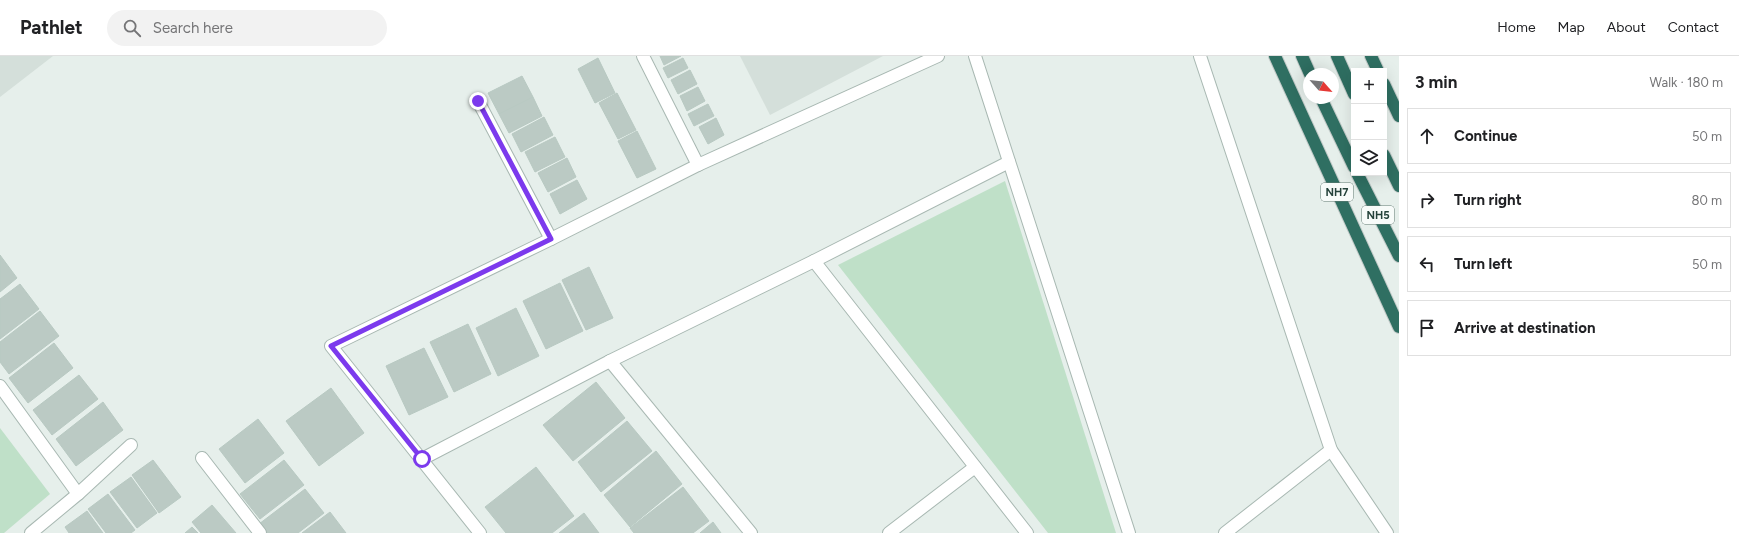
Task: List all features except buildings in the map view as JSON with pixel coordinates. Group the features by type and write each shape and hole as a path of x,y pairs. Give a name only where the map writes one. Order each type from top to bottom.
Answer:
{"highway":[{"name":"NH7","path":"1275,56 1399,327"},
{"path":"1302,56 1307,68"},
{"path":"1337,56 1351,87"},
{"path":"1371,56 1377,68"},
{"path":"1387,90 1399,116"},
{"path":"1323,104 1351,161"},
{"path":"1387,161 1399,186"},
{"name":"NH5","path":"1359,176 1399,256"}],"street":[{"path":"642,56 698,165"},
{"path":"480,533 331,346 551,239 698,165 938,56"},
{"path":"975,56 1129,533"},
{"path":"1200,56 1331,450 1387,533"},
{"path":"478,101 551,239"},
{"path":"422,459 610,361 814,261 1009,162"},
{"path":"814,261 1027,533"},
{"path":"610,361 750,533"},
{"path":"0,386 78,494"},
{"path":"31,533 78,494 131,445"},
{"path":"1225,533 1331,450"},
{"path":"202,458 260,533"},
{"path":"889,533 975,467"}],"shaded area":[{"path":"0,56 53,56 0,97"},
{"path":"740,56 883,56 770,115"}],"green space":[{"path":"1005,181 1116,533 1048,533 838,265"},
{"path":"0,428 50,494 4,533 0,533"}],"route":[{"path":"422,459 331,346 551,239 478,101"}]}
